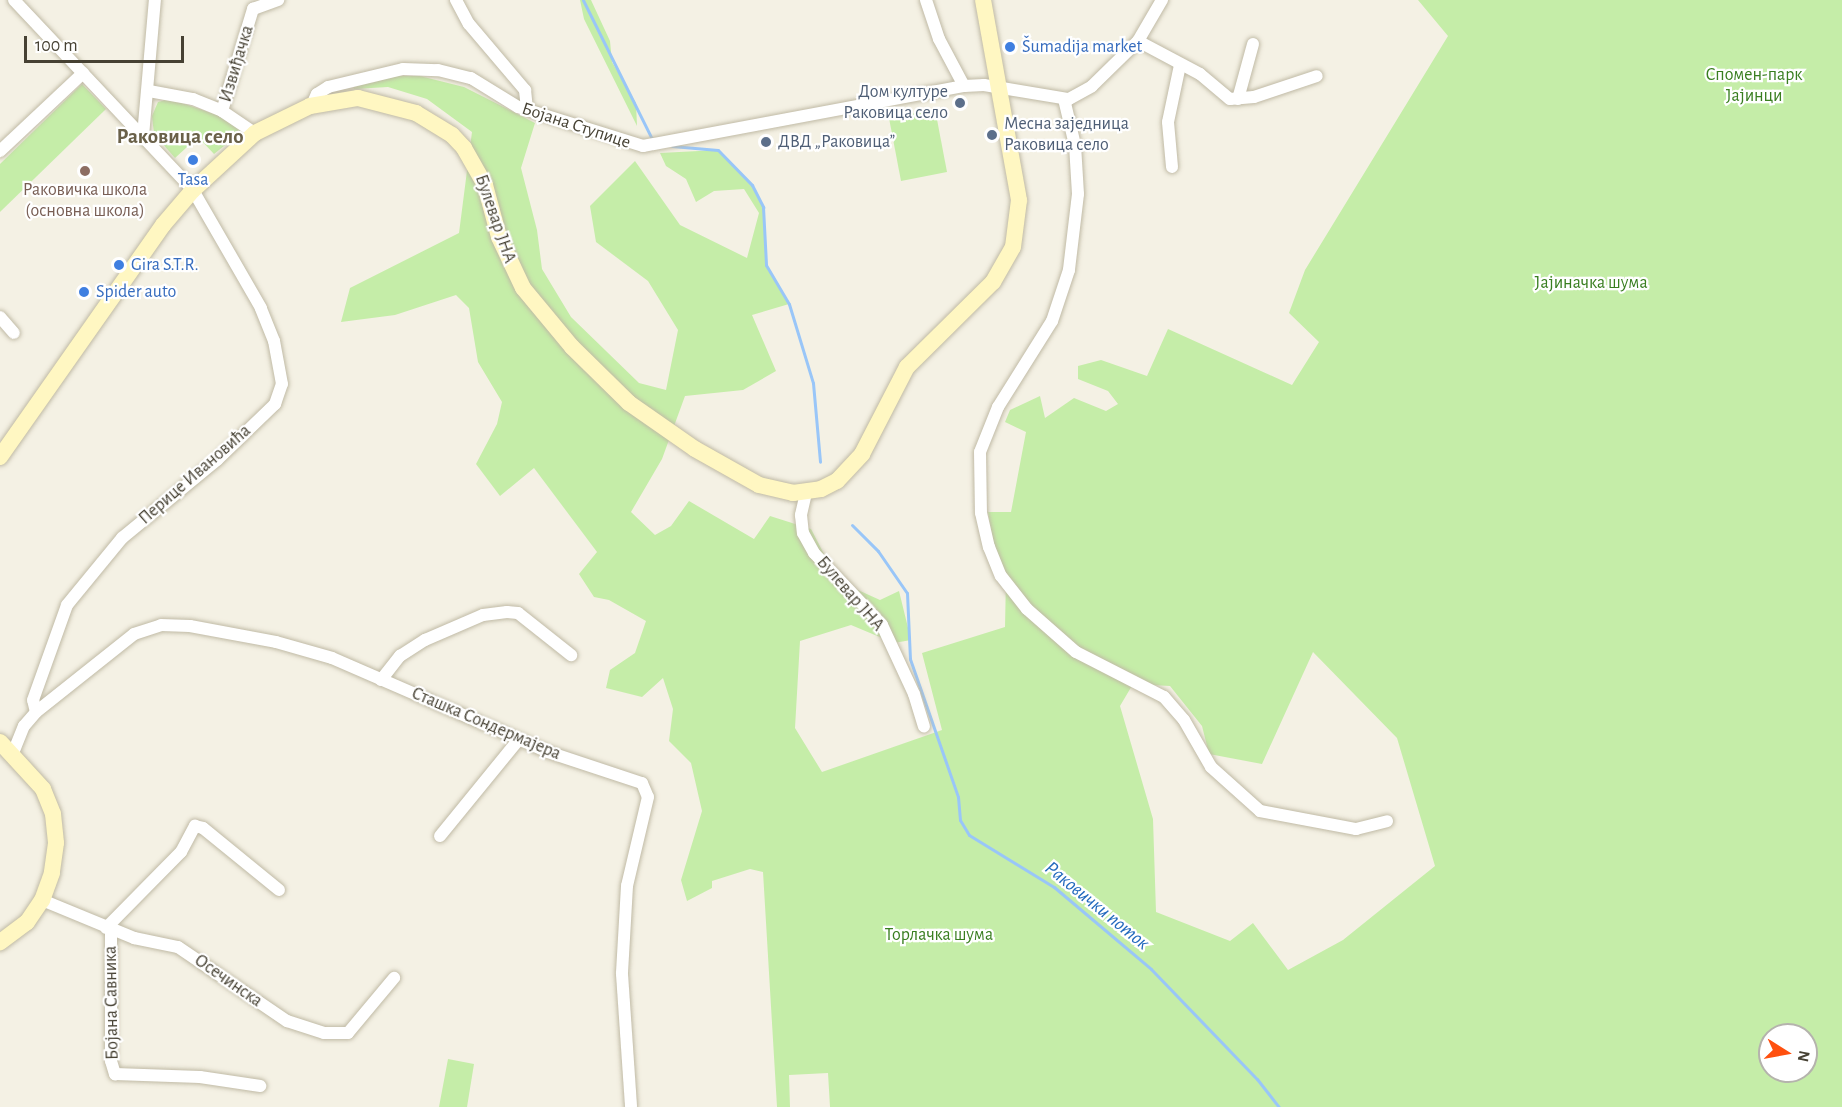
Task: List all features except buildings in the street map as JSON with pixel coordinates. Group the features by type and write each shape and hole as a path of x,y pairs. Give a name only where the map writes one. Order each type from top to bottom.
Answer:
{"main road":[{"path":"806,493 821,489 846,473 862,454 907,367 974,303 1008,257 1017,233 1019,200 983,0"},
{"name":"Булевар ЈНА","path":"0,457 163,225 193,190 255,133 312,105 346,99 373,100 416,113 452,135 477,166 505,254 523,288 572,347 629,403 695,449 759,485 806,493"},
{"path":"0,942 27,921 42,900 54,862 55,831 48,802 27,767 7,747"}],"street":[{"path":"14,0 193,190"},
{"path":"142,136 149,91 155,0"},
{"name":"Извиђачка","path":"222,111 254,9 278,0"},
{"path":"456,0 469,24 525,90 527,110"},
{"path":"926,0 939,39 964,86"},
{"path":"1162,0 1138,41 1092,86 1064,99 1075,145 1078,194 1069,270 1053,321 998,407 980,452 981,513 998,568 1014,596 1076,652 1164,697 1184,720 1211,767 1260,811 1356,829 1387,821"},
{"path":"1138,41 1200,74 1225,98 1238,99 1317,76"},
{"path":"1238,99 1253,44"},
{"path":"1172,167 1168,122 1180,65"},
{"name":"Бојана Ступице","path":"312,105 317,94 328,87 420,68 471,78 527,110 646,146 964,86 999,87 1064,99"},
{"path":"0,151 83,73"},
{"path":"149,91 193,99 222,111 255,133"},
{"name":"Перице Ивановића","path":"7,747 36,712 35,693 67,605 122,538 217,460 279,400 281,394 274,341 261,308 193,190"},
{"path":"0,317 14,333"},
{"name":"Булевар ЈНА","path":"806,493 801,515 803,533 838,581 882,625 914,694 924,727"},
{"path":"381,680 400,656 426,640 483,615 518,613 571,655"},
{"name":"Сташка Сондермајера","path":"36,712 134,634 161,625 190,626 276,642 332,658 519,739 642,783 648,792 625,910 623,1017 631,1107"},
{"path":"440,836 519,739"},
{"path":"109,929 182,852 195,826 205,829 279,890"},
{"name":"Осечинска","path":"42,900 109,929 178,947 280,1017 324,1033 348,1033 394,978"},
{"name":"Бојана Савника","path":"109,929 111,1061 115,1074 200,1077 260,1086"}],"green space":[{"path":"580,0 591,0 610,41 612,62 636,103 637,126 584,19"},
{"path":"1418,0 1842,0 1842,1107 830,1107 828,1073 789,1075 790,1107 777,1107 763,872 750,869 712,881 712,888 687,901 681,880 702,811 691,763 669,741 673,709 663,678 642,697 606,688 610,670 635,653 646,621 609,600 594,597 579,574 597,552 534,468 500,496 476,464 497,424 502,402 478,362 469,308 456,295 395,315 341,322 350,288 459,233 472,132 427,99 388,87 354,89 353,85 391,76 420,76 464,87 535,123 521,168 537,230 542,269 571,317 639,383 666,390 678,330 648,281 596,242 590,206 635,161 680,225 747,258 759,213 744,189 714,191 696,202 686,179 666,166 660,153 718,150 752,185 763,207 766,265 789,304 752,315 776,371 743,390 685,396 662,459 631,512 655,535 671,526 689,501 754,539 770,516 811,529 838,581 880,600 899,591 911,640 894,643 851,625 800,641 795,728 822,772 942,730 922,653 1005,627 1006,578 995,554 988,512 1011,512 1026,432 1005,422 1010,410 1040,396 1045,418 1074,398 1106,411 1118,404 1108,391 1078,379 1078,366 1101,360 1147,376 1168,329 1292,385 1319,342 1289,313 1305,270 1448,36","holes":["1313,652 1397,738 1435,866 1343,940 1288,970 1253,923 1230,941 1156,912 1153,819 1120,706 1133,684 1170,686 1202,726 1209,754 1262,764"]},
{"path":"82,84 106,109 0,212 0,164"},
{"path":"170,99 223,117 243,131 214,154 198,137 175,158 154,134 152,116 158,102"},
{"path":"935,109 947,172 901,181 889,118"},
{"path":"448,1059 474,1064 467,1107 439,1107"}],"waterway":[{"name":"Раковички поток","path":"583,0 653,141"},
{"name":"Раковички поток","path":"672,146 718,150 752,185 763,207 766,265 789,304 813,383 820,462"},
{"name":"Раковички поток","path":"852,525 878,551 907,593 910,659 958,797 960,820 969,835 1054,887 1151,969 1257,1079 1279,1107"}],"place":[{"name":"Šumadija market","path":"1010,47"},
{"name":"Дом културе Раковица село","path":"960,103"},
{"name":"Месна заједница Раковица село","path":"992,135"},
{"name":"ДВД „Раковица”","path":"766,142"},
{"name":"Tasa","path":"193,160"},
{"name":"Раковичка школа (основна школа)","path":"85,171"},
{"name":"Gira S.T.R.","path":"119,265"},
{"name":"Spider auto","path":"84,292"}],"district":[{"name":"Раковица село","path":"180,137"}],"park label":[{"name":"Спомен-парк Јајинци","path":"1754,86"},
{"name":"Јајиначка шума","path":"1591,283"},
{"name":"Торлачка шума","path":"939,935"}]}
